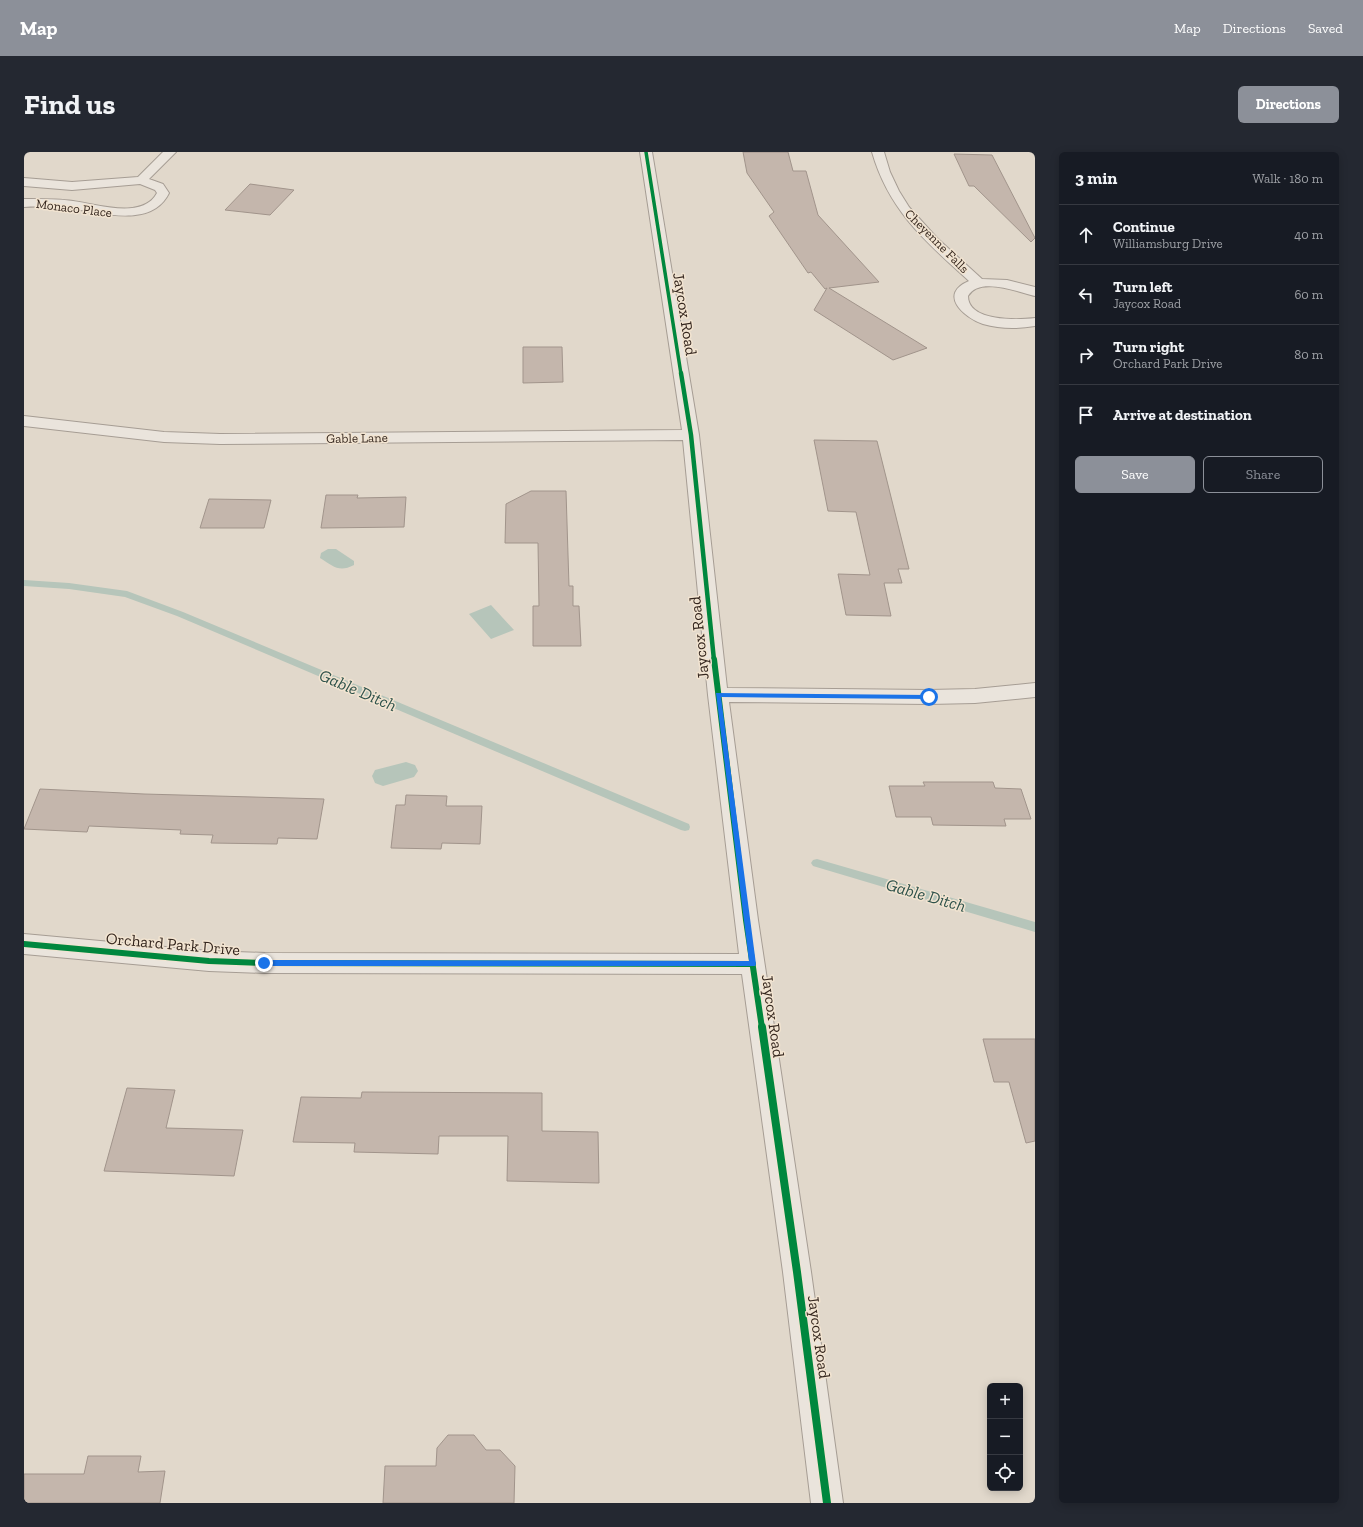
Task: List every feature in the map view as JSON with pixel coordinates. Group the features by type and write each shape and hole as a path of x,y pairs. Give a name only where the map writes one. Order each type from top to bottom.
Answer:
{"street":[{"path":"141,180 170,152"},
{"name":"Jaycox Road","path":"646,152 691,435 718,695 753,964 797,1272 827,1503"},
{"name":"Cheyenne Falls","path":"878,152 881,165 889,185 902,206 920,228 980,284"},
{"name":"Monaco Place","path":"24,182 72,186 141,180 159,187 162,193 159,202 135,212 114,213 74,205 24,203"},
{"name":"Cheyenne Falls","path":"1035,292 1017,285 1004,283 980,284 970,287 964,291 961,297 962,303 966,309 975,315 998,323 1012,324 1035,322"},
{"name":"Gable Lane","path":"24,421 164,437 220,439 691,435"},
{"path":"718,695 929,697 976,696 1035,690"},
{"name":"Orchard Park Drive","path":"24,944 209,961 264,963 753,964"}],"shaded area":[{"path":"328,549 336,549 354,561 354,565 344,568 336,568 329,564 320,558 321,553"},
{"path":"491,605 514,630 491,639 469,614"},
{"path":"406,762 415,765 418,771 414,777 383,786 375,783 372,776 375,770"}],"building":[{"path":"743,152 788,152 793,171 806,171 818,215 879,282 829,288 927,348 893,360 814,310 827,288 825,289 811,272 808,273 769,216 774,212 747,173"},
{"path":"954,154 992,155 1035,238 1031,242 974,186 969,186"},
{"path":"250,184 294,190 270,215 225,210"},
{"path":"523,347 562,347 563,382 523,383"},
{"path":"814,440 877,441 909,569 898,569 902,583 884,583 891,616 846,615 838,574 870,575 856,512 828,511"},
{"path":"531,491 566,491 569,586 573,586 573,606 579,606 581,646 533,646 533,606 539,606 538,543 505,543 506,504"},
{"path":"326,495 358,495 357,498 406,497 404,527 321,528"},
{"path":"209,499 271,500 264,528 200,528"},
{"path":"923,782 993,782 995,788 1021,789 1031,819 1004,819 1006,826 933,825 931,817 896,817 889,786 925,786"},
{"path":"40,789 144,794 324,799 317,839 278,838 277,844 211,843 213,835 180,834 181,830 89,826 87,832 24,829"},
{"path":"406,795 447,796 446,806 482,806 480,844 442,843 441,849 391,848 396,805 405,805"},
{"path":"983,1039 1035,1039 1035,1141 1026,1143 1009,1082 994,1082"},
{"path":"127,1088 175,1090 166,1128 243,1130 234,1176 104,1171"},
{"path":"362,1092 542,1093 542,1131 598,1132 599,1183 507,1181 508,1136 439,1136 438,1154 354,1152 355,1143 293,1142 301,1097 361,1098"},
{"path":"448,1435 474,1435 486,1450 500,1450 515,1466 514,1503 383,1503 385,1466 436,1466 437,1448"},
{"path":"88,1456 141,1456 138,1472 165,1471 160,1503 24,1503 24,1474 84,1474"}],"waterway":[{"name":"Gable Ditch","path":"24,583 69,586 127,594 180,614 685,827"},
{"name":"Gable Ditch","path":"817,863 1035,927"}],"cycle path":[{"path":"646,152 691,435 718,695 746,920 797,1272 827,1503"},
{"path":"24,944 209,961 265,963 753,964"}],"route":[{"path":"264,963 753,964 746,920 718,695 929,697"}]}
